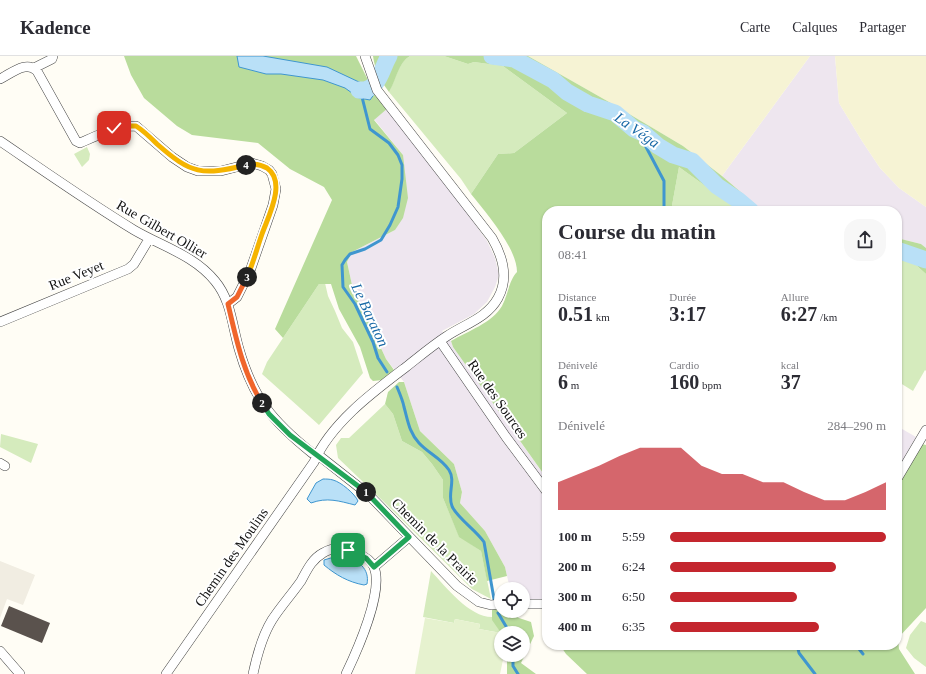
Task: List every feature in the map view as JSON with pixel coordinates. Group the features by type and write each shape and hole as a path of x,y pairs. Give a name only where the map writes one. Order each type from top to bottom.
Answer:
{"street":[{"path":"34,68 52,59 53,56"},
{"name":"Chemin des Moulins","path":"166,674 314,462 317,454 354,409 372,393 440,341 491,309 498,298 504,282 504,269 498,249 492,238 378,90 365,56"},
{"path":"0,78 23,67 31,66 34,68 76,141 80,143 114,128 136,126 172,157 187,167 198,171 221,171 252,163 269,170 274,179 276,189 273,205 250,271 237,297 228,304"},
{"name":"Rue Gilbert Ollier","path":"0,141 46,174 149,239 183,255 202,267 222,289 228,304 240,354 248,376 269,414 312,453 317,454"},
{"name":"Rue Veyet","path":"0,322 128,269 134,264 149,239"},
{"name":"Rue des Sources","path":"440,341 506,437 542,485"},
{"path":"902,471 926,430"},
{"name":"Chemin de la Prairie","path":"317,454 369,495 466,594 479,602 494,605"},
{"path":"374,567 409,537"},
{"path":"253,674 261,643 269,626 313,561 318,556 332,549 340,548 366,558 374,567 376,574 375,588 367,628 346,674"},
{"path":"530,604 542,604"},
{"path":"0,651 20,674"}],"shaded area":[{"path":"528,56 810,56 722,176 683,146"},
{"path":"810,56 835,56 839,103 880,168 899,188 926,207 926,248 921,244 902,239 902,206 757,206 722,176"},
{"path":"835,56 926,56 926,207 899,188 880,168 839,103"},
{"path":"388,108 434,167 487,241 495,258 499,275 495,287 487,302 474,314 442,331 451,341 453,347 542,472 542,599 530,599 530,582 508,582 505,567 485,531 460,503 462,492 454,464 420,431 404,382 386,359 352,285 347,262 352,252 395,230 403,155 374,119"},
{"path":"902,429 916,437 902,461"},
{"path":"0,561 35,575 23,605 7,599 0,618"}],"green space":[{"path":"124,56 356,56 369,82 388,108 374,120 403,155 408,198 403,218 395,230 352,252 347,262 352,285 386,359 394,370 383,380 373,381 370,378 360,347 339,309 331,284 319,284 283,338 275,329 332,200 324,187 290,169 258,143 192,135 177,126 144,98 131,75"},
{"path":"373,56 410,56 400,68 389,92 378,75"},
{"path":"410,56 444,56 468,64 474,62 503,66 567,113 514,153 498,154 471,194 461,179 389,92 402,63"},
{"path":"444,56 528,56 683,146 722,176 757,206 733,206 679,167 672,206 542,206 542,472 453,347 451,341 486,322 498,312 506,297 512,279 517,272 516,263 512,252 500,231 471,194 498,154 514,153 567,113 503,66 474,62 468,64"},
{"path":"87,147 90,154 89,160 82,167 74,154"},
{"path":"679,167 733,206 672,206"},
{"path":"902,239 921,244 926,248 926,274 916,265 902,261"},
{"path":"902,261 916,265 926,274 926,371 925,370 913,391 902,384"},
{"path":"325,283 328,296 342,328 353,342 363,373 319,425 262,374 267,362 319,284"},
{"path":"399,382 404,382 420,431 454,464 462,492 460,503 485,531 505,567 507,576 487,581 481,551 459,537 443,498 443,480 422,452 402,441 393,414 385,404 388,392"},
{"path":"385,404 393,414 402,441 422,452 443,480 443,498 459,536 481,551 491,599 472,589 338,458 336,445 341,438 349,438"},
{"path":"1,434 38,444 31,463 0,447"},
{"path":"922,444 926,445 926,608 902,634 902,479"},
{"path":"431,571 458,600 483,616 492,617 497,626 494,626 494,632 479,629 480,624 455,619 454,623 423,617"},
{"path":"492,609 494,609 494,618 519,618 531,622 534,636 530,644 530,626 496,626 492,620"},
{"path":"425,618 454,623 455,619 480,624 479,629 494,632 494,662 503,662 500,674 415,674"},
{"path":"921,621 926,623 926,667 914,658 906,648 910,635"},
{"path":"563,650 900,650 915,674 587,674"},
{"path":"507,662 521,662 536,674 507,674"}],"water":[{"path":"237,56 263,56 327,67 362,83 370,80 375,93 370,100 359,98 345,88 323,80 281,74 266,74 239,67"},
{"path":"323,479 340,483 351,492 358,501 355,505 328,500 311,503 307,499 316,483"},
{"path":"345,556 362,566 367,574 367,584 358,584 347,580 324,565 324,560"}],"building":[{"path":"9,606 50,623 42,643 1,626"}],"waterway":[{"name":"La Véga","path":"359,90 366,90 375,84 389,56"},
{"name":"La Véga","path":"492,56 514,59 553,80 567,92 588,104 615,113 658,146 673,155 692,161 717,186 745,206"},
{"name":"Le Baraton","path":"362,97 370,129 389,143 398,155 402,165 402,179 398,207 390,225 381,240 365,249 350,254 345,260 342,265 343,287 355,304 373,342 378,358 387,372"},
{"path":"643,133 645,145 664,181 664,206"},
{"name":"La Véga","path":"902,252 926,260"},
{"name":"Le Baraton","path":"397,387 413,435 423,447 446,466 451,474 452,483 450,497 454,510 484,542 494,599"},
{"name":"Le Baraton","path":"501,618 506,626"},
{"path":"798,650 815,674"},
{"path":"860,650 863,654"},
{"name":"Le Baraton","path":"513,662 513,666 518,674"}],"route":[{"path":"114,128 136,126 172,157 187,167 198,171 221,171 252,163 262,166 269,170 272,174 276,189 273,205 250,271 237,297 228,304 248,376 269,414 290,435 312,453 317,454 369,495 409,537 374,567 366,558 348,550"}]}
